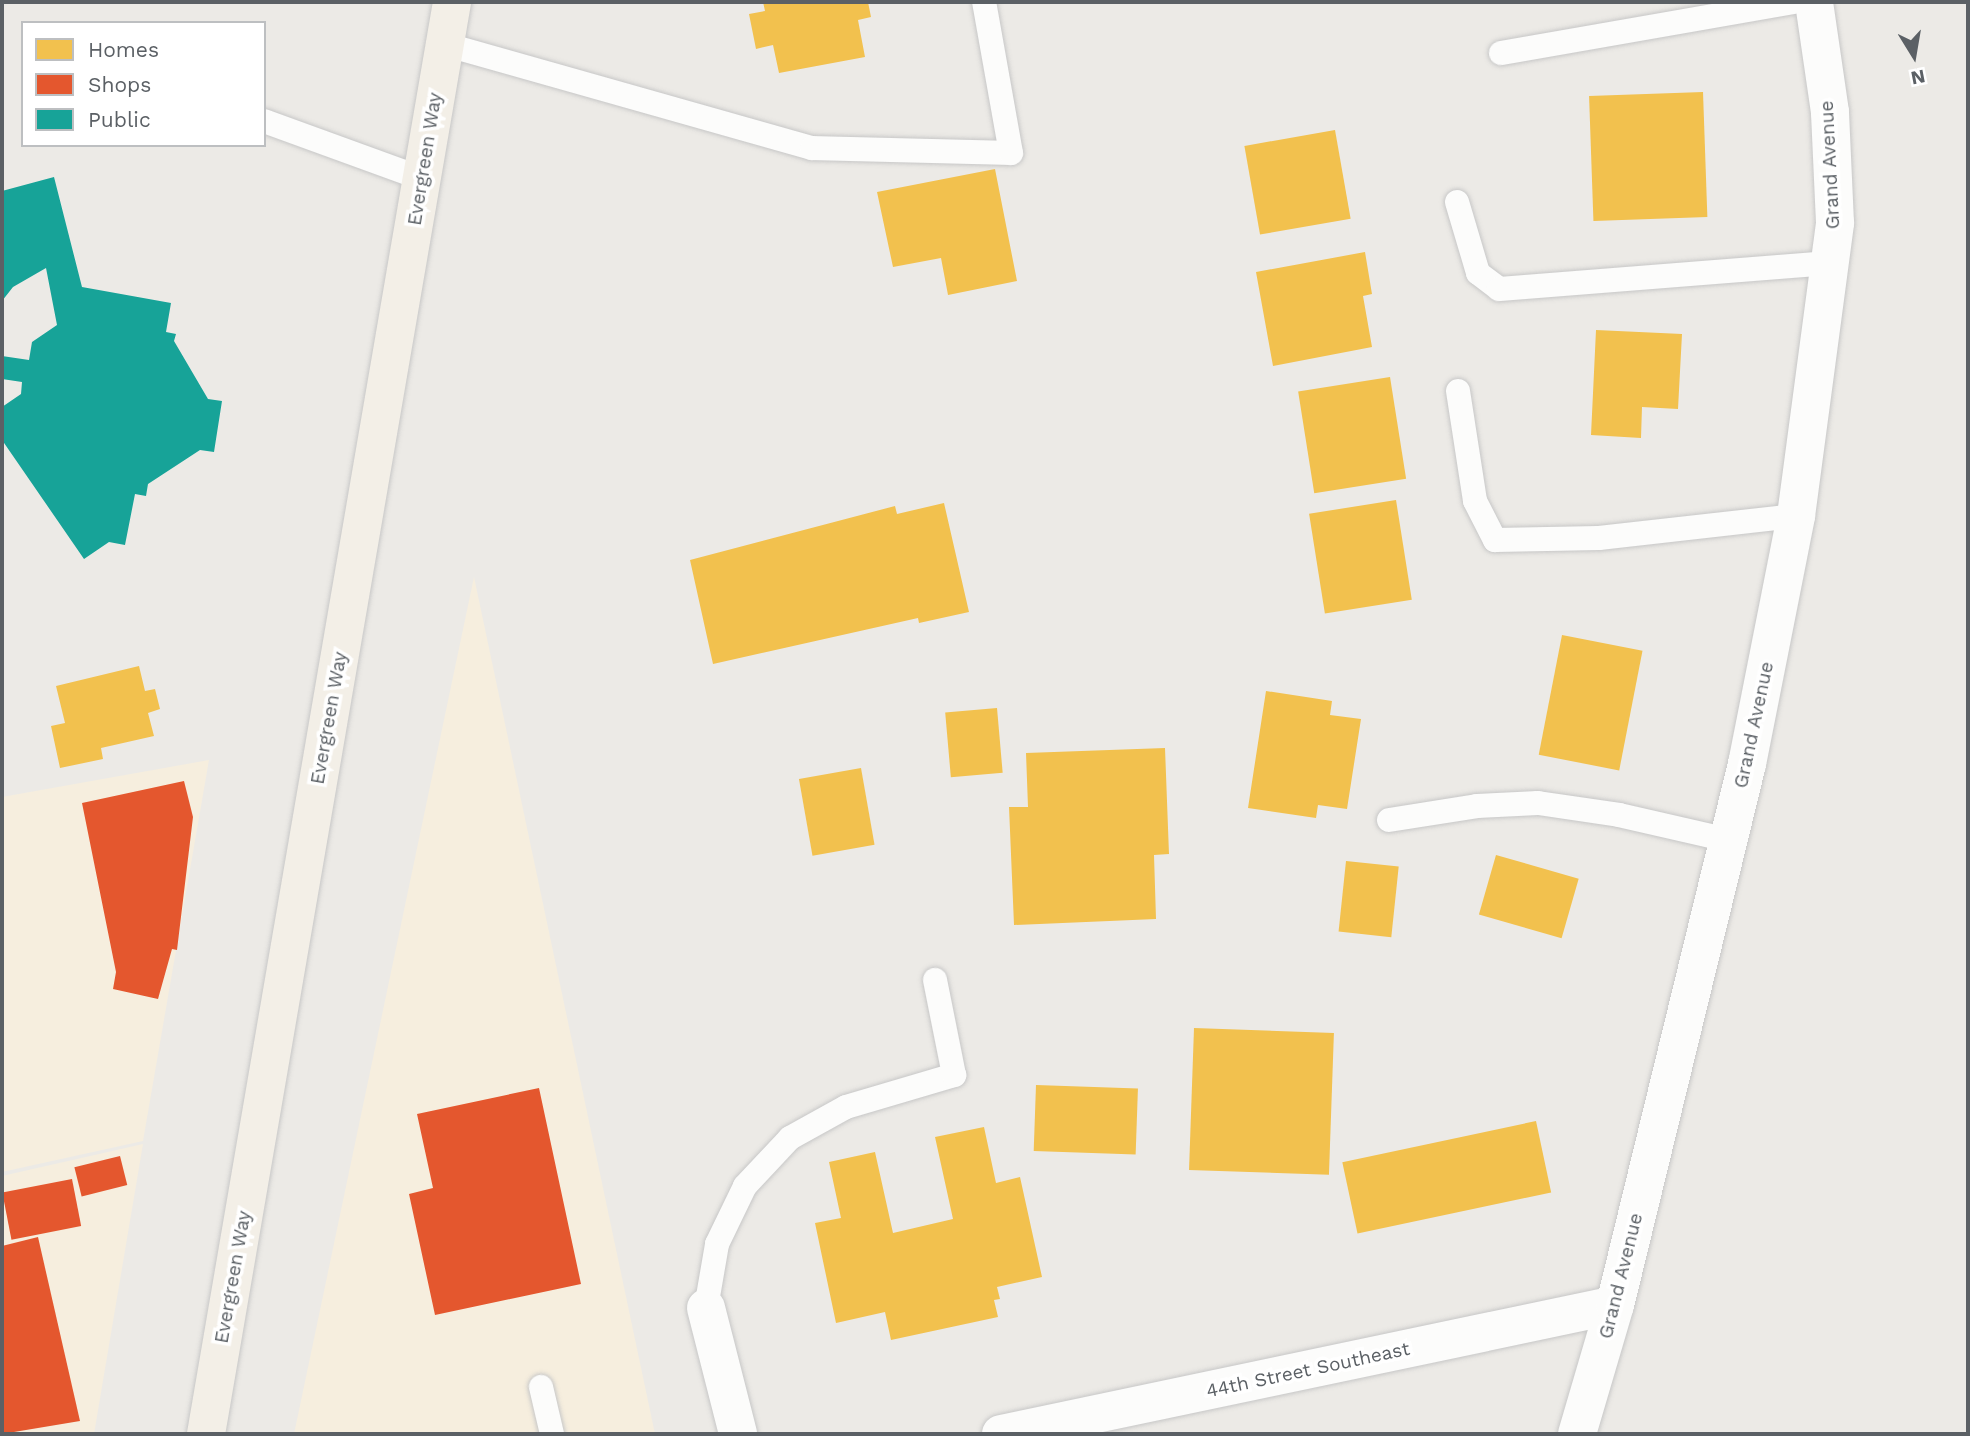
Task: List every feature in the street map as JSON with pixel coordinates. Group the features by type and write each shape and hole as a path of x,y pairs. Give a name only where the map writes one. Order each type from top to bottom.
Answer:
{"main road":[{"name":"Evergreen Way","path":"206,1434 452,2"}],"street":[{"name":"Grand Avenue","path":"1577,1434 1615,1305 1728,839 1796,516 1833,263 1830,112 1814,2"},
{"name":"44th Street Southeast","path":"1001,1434 1615,1305"},
{"path":"706,1308 738,1434"}],"lane":[{"path":"444,44 812,148 1011,153 984,2"},
{"path":"1501,53 1794,2"},
{"path":"266,122 423,179"},
{"path":"1457,202 1478,273 1499,289 1833,263"},
{"path":"1458,391 1475,501 1495,540 1600,538 1796,516"},
{"path":"1389,820 1477,806 1538,803 1619,815 1728,839"},
{"path":"706,1308 717,1244 745,1186 790,1138 846,1107 954,1075 935,979"},
{"path":"541,1387 552,1434"}],"shaded area":[{"path":"474,577 655,1434 294,1434"},
{"path":"209,760 143,1141 2,1172 2,797"},
{"path":"143,1144 94,1434 2,1434 2,1176"}],"building: Homes":[{"path":"763,2 868,2 871,17 858,20 865,57 779,73 773,45 756,49 749,14 765,11"},
{"path":"1703,92 1707,217 1593,221 1589,96"},
{"path":"1335,130 1351,219 1260,235 1244,146"},
{"path":"995,169 1017,281 948,295 941,258 893,267 877,192"},
{"path":"1365,252 1372,294 1363,296 1372,347 1273,366 1256,272"},
{"path":"1596,330 1682,334 1678,409 1642,407 1641,438 1591,435"},
{"path":"1390,377 1406,479 1314,493 1298,392"},
{"path":"1396,500 1412,600 1325,614 1309,514"},
{"path":"944,503 969,612 919,623 918,618 713,664 690,560 895,506 897,514"},
{"path":"1562,635 1642,651 1619,770 1539,755"},
{"path":"139,666 145,691 155,689 160,709 148,713 154,736 101,748 103,759 60,768 51,726 65,723 56,686"},
{"path":"1266,691 1332,701 1330,715 1361,719 1347,809 1318,805 1316,818 1248,808"},
{"path":"997,708 1003,773 951,777 945,713"},
{"path":"1165,748 1169,854 1154,855 1156,919 1014,925 1009,807 1028,807 1026,753"},
{"path":"861,768 875,845 813,856 799,779"},
{"path":"1496,855 1579,879 1562,938 1479,915"},
{"path":"1346,861 1399,867 1391,937 1339,932"},
{"path":"1194,1028 1334,1033 1329,1175 1189,1170"},
{"path":"1036,1085 1138,1089 1136,1155 1034,1151"},
{"path":"1536,1121 1551,1192 1358,1234 1342,1162"},
{"path":"984,1127 996,1183 1020,1177 1042,1277 997,1287 1000,1299 994,1300 998,1317 891,1340 885,1312 836,1323 815,1223 841,1218 829,1162 875,1152 893,1233 953,1219 935,1137"}],"building: Shops":[{"path":"184,781 193,817 177,950 172,949 158,999 113,989 116,972 82,803"},
{"path":"539,1088 581,1284 435,1315 409,1194 433,1188 417,1114"},
{"path":"120,1156 127,1185 82,1196 74,1167"},
{"path":"72,1179 81,1226 11,1240 2,1193"},
{"path":"38,1237 80,1421 2,1434 2,1246"}],"building: Public":[{"path":"54,177 82,287 171,303 166,332 176,334 174,341 208,399 222,401 214,452 200,450 148,484 146,496 135,494 125,545 109,542 84,559 2,440 2,407 21,394 22,382 2,379 2,356 29,360 32,342 57,325 46,268 13,287 2,301 2,191"}]}
